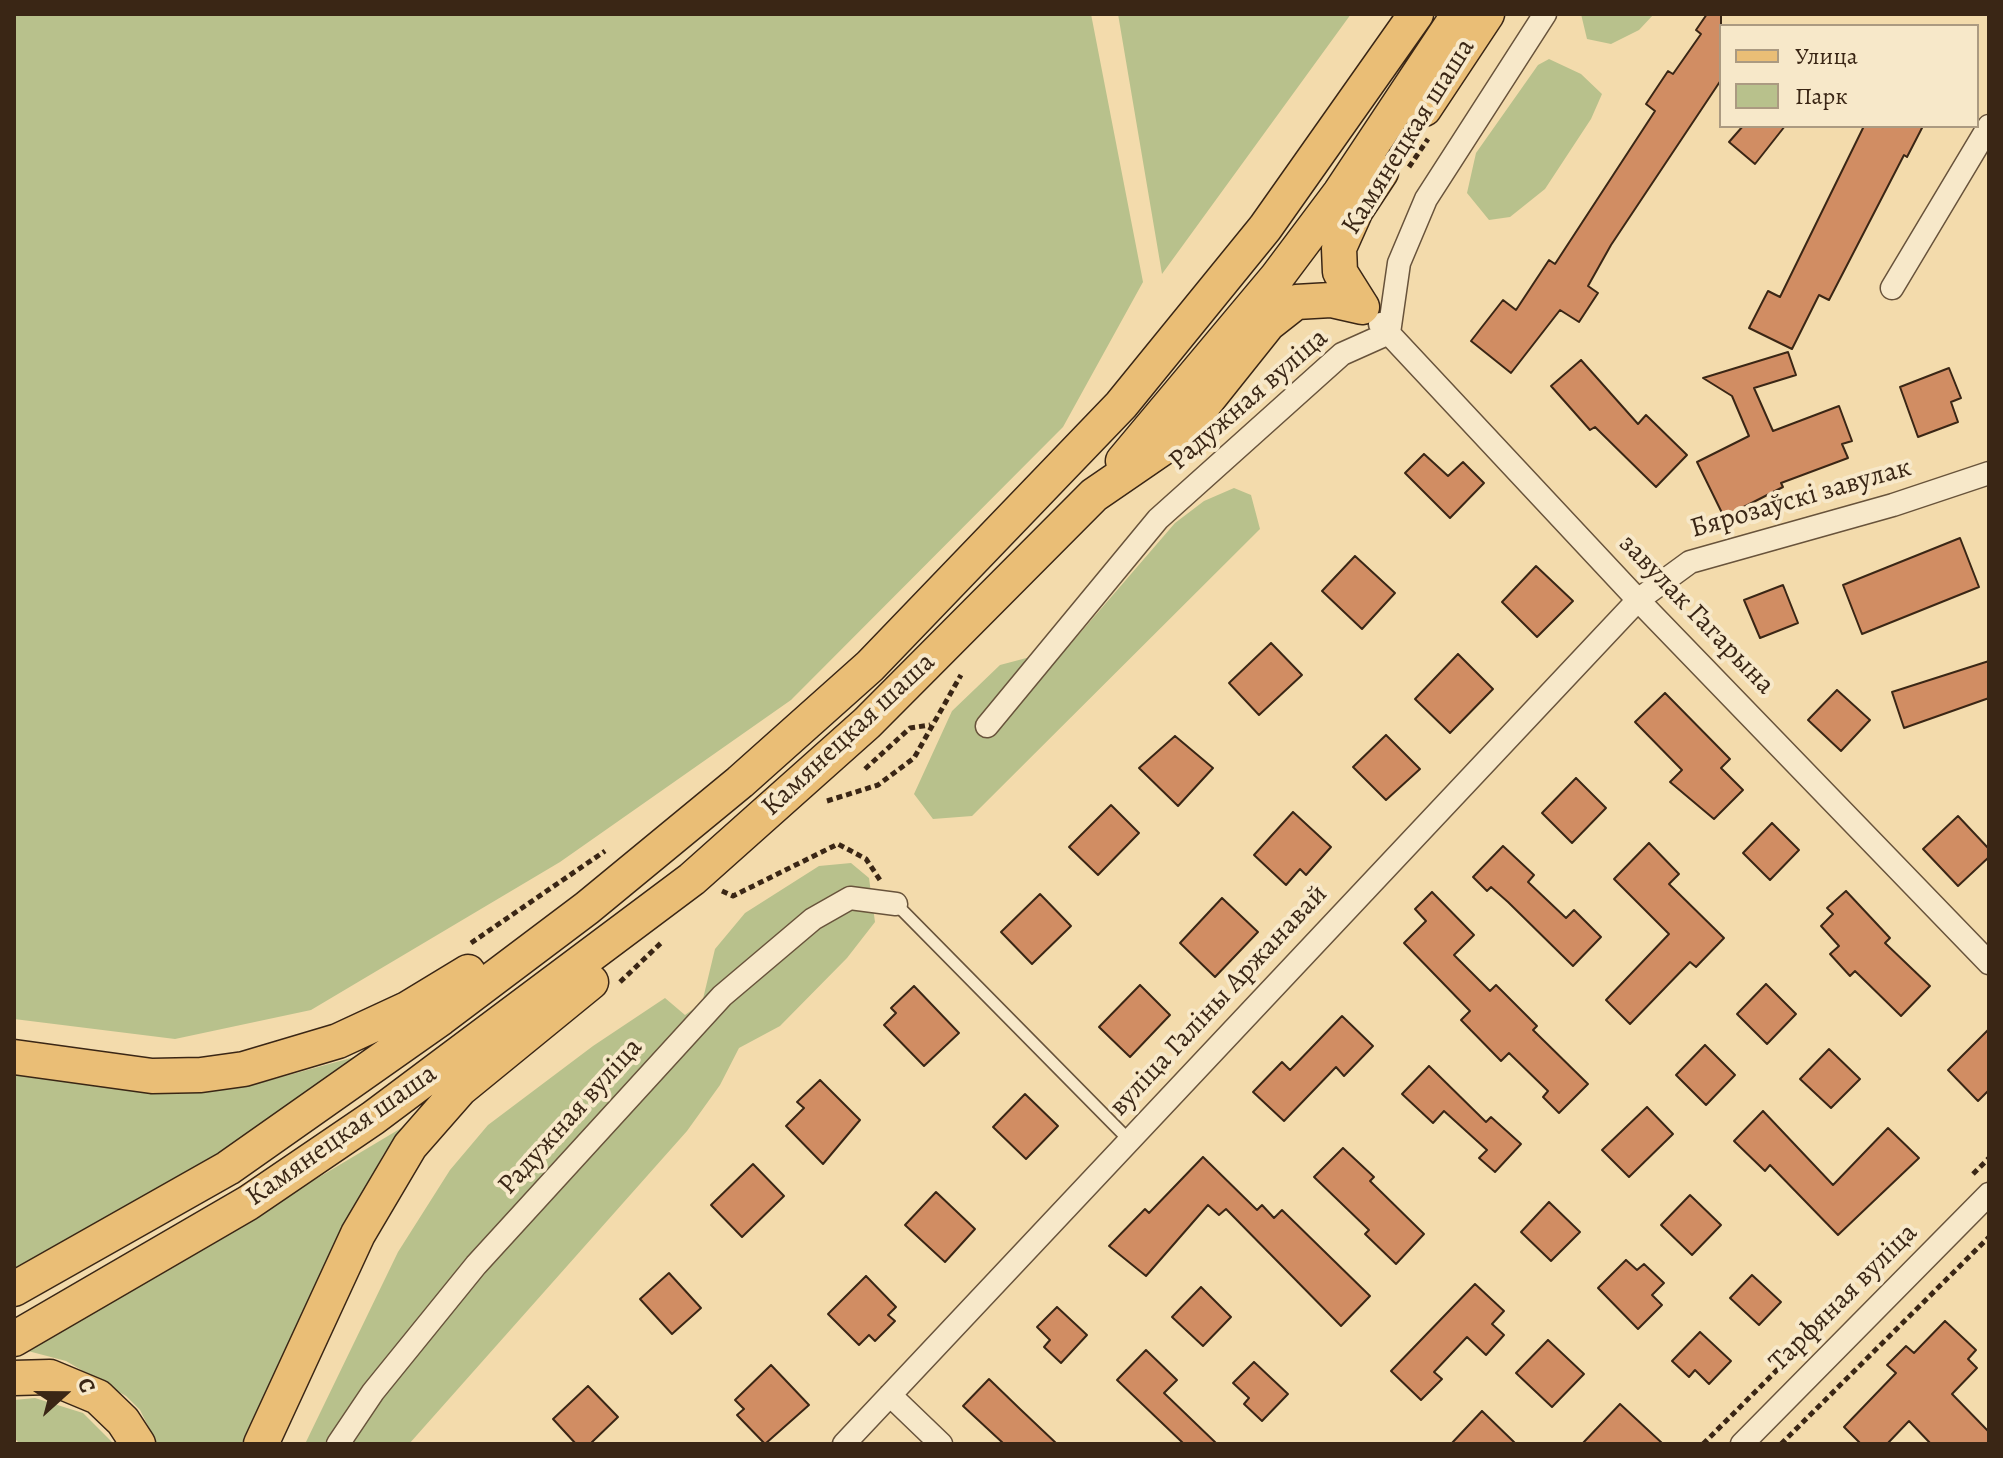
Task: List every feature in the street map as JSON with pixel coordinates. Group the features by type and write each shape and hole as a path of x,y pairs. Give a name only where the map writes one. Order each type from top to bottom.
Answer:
{"main road":[{"name":"Камянецкая шаша","path":"14,1289 228,1168 441,1018 587,908 740,782 870,666 1121,405 1265,228 1416,14"},
{"path":"1094,495 1304,241 1459,14"},
{"name":"Камянецкая шаша","path":"1362,307 1340,272 1339,248 1356,210 1487,14"},
{"name":"Камянецкая шаша","path":"14,1339 248,1203 705,884 1094,495 1177,438 1268,324 1296,302 1331,300 1362,307"},
{"path":"261,1444 358,1234 410,1146 460,1089 705,884"},
{"path":"14,1057 129,1074 178,1077 266,1064 317,1049 407,1009 459,979 526,933 587,908"},
{"path":"14,1378 50,1377 98,1397 123,1421 138,1444"}],"street":[{"path":"1389,333 1399,263 1426,199 1545,14"},
{"path":"1892,288 1989,126"},
{"name":"завулак Гагарына","path":"1362,307 1638,600 1989,963"},
{"name":"Радужная вуліца","path":"987,726 1158,519 1342,354 1389,333"},
{"name":"Бярозаўскі завулак","path":"1638,600 1690,562 1893,505 1989,473"},
{"name":"вуліца Галіны Аржанавай","path":"844,1444 1638,600"},
{"name":"Радужная вуліца","path":"338,1444 373,1392 476,1265 722,996 813,919 850,898 896,904"},
{"name":"Тарфяная вуліца","path":"1742,1444 1989,1194"},
{"path":"890,1395 941,1444"}],"lane":[{"path":"896,904 1129,1140"}],"path":[{"path":"888,751 910,728 930,725"},
{"path":"705,884 733,896 838,844 866,859"},
{"path":"465,947 610,847"},
{"path":"1781,1444 1989,1237"}],"green space":[{"path":"14,14 1091,14 1143,282 1063,427 791,700 560,862 311,1010 175,1039 14,1019"},
{"path":"1118,14 1351,14 1162,274"},
{"path":"1581,14 1654,14 1639,30 1611,44 1587,39"},
{"path":"1549,59 1581,74 1602,94 1591,119 1545,189 1510,217 1489,220 1467,193 1476,153 1538,65"},
{"path":"1234,488 1251,495 1260,529 972,816 933,819 914,794 952,711 1000,665 1068,647 1175,523 1204,501"},
{"path":"851,863 869,878 875,922 847,958 780,1026 739,1048 720,1085 687,1131 409,1444 305,1444 398,1252 450,1170 488,1125 593,1046 665,998 685,1015 702,1003 715,949 745,913 819,866"},
{"path":"362,1055 183,1177 14,1272 14,1070 217,1089 267,1081"},
{"path":"403,1127 383,1155 351,1216 242,1444 157,1444 140,1410 126,1396 66,1361 28,1351"},
{"path":"35,1398 83,1413 114,1444 20,1444 14,1438 14,1400"}],"building":[{"path":"1707,14 1721,14 1719,83 1611,245 1588,286 1598,293 1579,322 1560,310 1511,373 1471,341 1503,300 1516,310 1549,260 1555,264 1655,111 1646,104 1668,71 1673,74 1701,34 1696,30"},
{"path":"1741,128 1783,128 1755,164 1729,142"},
{"path":"1863,128 1922,128 1907,157 1904,155 1829,300 1819,295 1792,349 1749,328 1768,291 1780,297"},
{"path":"1788,352 1796,375 1754,388 1773,431 1839,406 1852,441 1842,444 1848,458 1781,483 1783,487 1724,517 1697,462 1749,436 1732,396 1703,378"},
{"path":"1581,360 1638,424 1646,415 1687,455 1656,487 1595,427 1590,430 1551,386"},
{"path":"1949,368 1961,398 1951,402 1958,422 1918,437 1900,387"},
{"path":"1424,454 1448,476 1463,462 1484,483 1450,518 1405,473"},
{"path":"1960,538 1979,587 1862,634 1843,585"},
{"path":"1355,556 1395,593 1362,629 1322,591"},
{"path":"1536,566 1573,601 1537,637 1502,602"},
{"path":"1783,585 1798,623 1760,638 1744,600"},
{"path":"1271,643 1302,675 1259,715 1229,683"},
{"path":"1458,654 1493,689 1450,733 1415,699"},
{"path":"1989,661 1989,698 1904,728 1892,692"},
{"path":"1837,690 1870,720 1841,751 1808,720"},
{"path":"1665,693 1730,759 1721,768 1743,790 1714,819 1670,782 1682,770 1635,722"},
{"path":"1386,735 1420,769 1386,800 1353,767"},
{"path":"1175,736 1213,768 1178,806 1139,768"},
{"path":"1576,778 1606,808 1572,843 1542,813"},
{"path":"1111,805 1139,833 1098,875 1069,847"},
{"path":"1293,812 1331,847 1306,875 1300,869 1286,885 1254,855"},
{"path":"1958,816 1989,849 1989,857 1958,886 1923,849"},
{"path":"1772,823 1799,850 1770,880 1743,853"},
{"path":"1649,843 1679,874 1669,884 1724,938 1696,967 1690,962 1630,1024 1606,1000 1669,934 1614,879"},
{"path":"1503,846 1534,875 1528,882 1566,918 1574,910 1601,937 1573,966 1508,902 1491,887 1487,891 1473,877"},
{"path":"1846,891 1890,938 1885,943 1930,986 1901,1016 1855,971 1850,976 1830,954 1839,946 1821,926 1833,914 1827,908"},
{"path":"1432,892 1474,935 1454,955 1490,991 1496,985 1537,1026 1533,1030 1588,1084 1559,1113 1543,1097 1548,1091 1509,1053 1501,1061 1461,1020 1470,1011 1404,943 1426,921 1415,909"},
{"path":"1040,894 1071,926 1032,964 1001,932"},
{"path":"1222,898 1258,932 1215,977 1180,943"},
{"path":"1766,984 1796,1014 1767,1044 1737,1014"},
{"path":"1140,985 1170,1015 1130,1057 1099,1027"},
{"path":"914,986 959,1033 924,1066 884,1025 896,1013 891,1008"},
{"path":"1342,1016 1373,1046 1344,1076 1336,1067 1284,1121 1253,1092 1282,1062 1290,1070"},
{"path":"1989,1029 1989,1090 1978,1101 1948,1070"},
{"path":"1705,1045 1735,1075 1706,1105 1676,1075"},
{"path":"1829,1049 1860,1079 1831,1108 1800,1079"},
{"path":"1429,1066 1486,1122 1491,1117 1521,1144 1495,1172 1479,1158 1487,1150 1444,1111 1433,1123 1402,1094"},
{"path":"820,1080 860,1120 823,1164 786,1126 804,1108 797,1102"},
{"path":"1025,1094 1058,1126 1026,1159 993,1127"},
{"path":"1647,1107 1673,1134 1629,1177 1602,1150"},
{"path":"1763,1111 1833,1185 1888,1128 1919,1158 1838,1235 1770,1165 1765,1171 1734,1141"},
{"path":"1343,1148 1374,1177 1370,1181 1424,1234 1396,1264 1365,1234 1369,1230 1314,1177"},
{"path":"1203,1157 1257,1210 1262,1205 1274,1218 1282,1210 1370,1296 1341,1326 1226,1209 1219,1215 1208,1205 1146,1276 1109,1246 1145,1209 1149,1213"},
{"path":"753,1164 784,1196 742,1237 711,1205"},
{"path":"936,1192 975,1229 945,1262 905,1225"},
{"path":"1690,1195 1721,1225 1692,1255 1661,1225"},
{"path":"1549,1202 1580,1232 1551,1261 1521,1232"},
{"path":"1626,1260 1637,1270 1644,1264 1664,1283 1652,1295 1662,1305 1638,1329 1598,1288"},
{"path":"669,1273 701,1308 672,1334 640,1299"},
{"path":"1752,1275 1781,1302 1759,1325 1730,1298"},
{"path":"866,1276 896,1307 888,1315 895,1321 875,1341 869,1335 859,1345 828,1314"},
{"path":"1475,1284 1504,1311 1492,1324 1504,1335 1486,1355 1467,1337 1434,1372 1442,1379 1421,1400 1391,1371"},
{"path":"1201,1287 1231,1317 1203,1346 1172,1317"},
{"path":"1057,1307 1087,1335 1061,1363 1044,1347 1050,1340 1037,1327"},
{"path":"1945,1321 1976,1350 1968,1359 1977,1368 1952,1394 1989,1432 1989,1444 1931,1444 1909,1421 1887,1444 1861,1444 1844,1427 1896,1373 1887,1365 1906,1346 1914,1353"},
{"path":"1700,1332 1731,1361 1709,1384 1695,1370 1689,1377 1672,1361"},
{"path":"1548,1340 1584,1374 1552,1407 1516,1373"},
{"path":"1146,1350 1177,1380 1164,1393 1217,1444 1184,1444 1117,1380"},
{"path":"1254,1362 1288,1394 1262,1421 1244,1404 1249,1398 1233,1383"},
{"path":"771,1365 809,1405 765,1444 737,1415 744,1409 735,1400"},
{"path":"989,1379 1057,1444 1004,1444 963,1406"},
{"path":"588,1386 618,1417 590,1444 576,1444 553,1419"},
{"path":"1620,1404 1663,1444 1582,1444"},
{"path":"1482,1411 1516,1444 1451,1444"}]}
